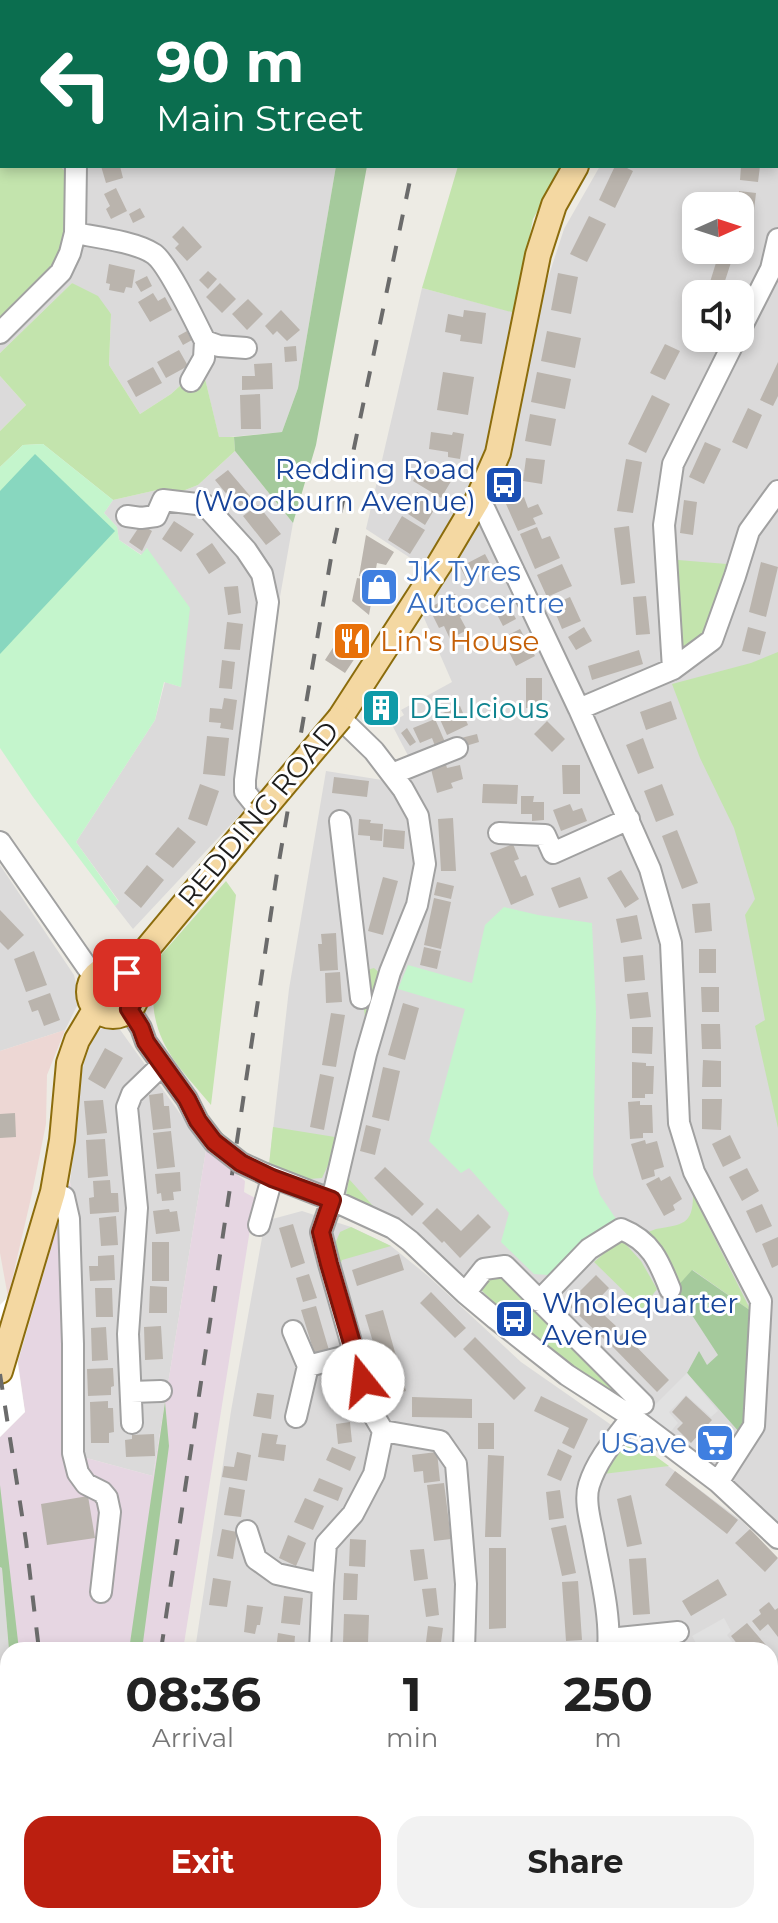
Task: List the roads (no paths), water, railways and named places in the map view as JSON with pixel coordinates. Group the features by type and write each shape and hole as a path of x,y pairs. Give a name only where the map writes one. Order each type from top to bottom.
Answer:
{"main road":[{"name":"REDDING ROAD","path":"127,973 340,718 477,501 498,453 538,255 554,205 575,168"},
{"path":"115,968 127,973 134,980 136,988 136,996 129,1009 114,1015 96,1008 89,991 94,977 115,968"},
{"path":"0,1371 53,1192 62,1140 69,1063 77,1040 96,1008"}],"street":[{"path":"0,333 61,272 70,253 75,233 76,168"},
{"path":"75,233 133,245 155,254 164,265 205,341 204,358 191,381"},
{"path":"754,302 771,269 778,239"},
{"path":"205,341 219,346 246,348"},
{"path":"673,669 664,525 673,464 729,352"},
{"path":"579,709 673,669 712,640 749,531 778,491"},
{"path":"127,516 156,516 163,500 191,497 205,505 246,550 268,566 262,574 268,602 250,728 245,792 261,812"},
{"path":"477,501 485,510 579,709 650,869 671,943 679,1123 694,1172 761,1301 754,1426 718,1482"},
{"path":"320,1642 326,1544 353,1514 374,1474 383,1431 370,1409 321,1232 332,1200 366,1054 390,972 417,905 425,864 418,816 403,789 374,751 340,718"},
{"path":"392,774 457,748"},
{"path":"499,833 545,835 556,862 629,819"},
{"path":"340,821 361,998"},
{"path":"0,842 94,977"},
{"path":"357,962 390,972"},
{"path":"129,1009 146,1042 214,1142 241,1163 268,1176 332,1200 393,1228 465,1293 567,1375 638,1411"},
{"path":"132,1423 128,1334 137,1208 127,1107 132,1094 162,1065"},
{"path":"259,1225 268,1176"},
{"path":"53,1192 64,1197 69,1219 73,1453 78,1473 86,1484 107,1498 110,1512 101,1592"},
{"path":"539,1301 589,1249 621,1229 638,1236 660,1262 670,1289"},
{"path":"465,1293 484,1269 505,1266 638,1411 778,1538"},
{"path":"293,1331 308,1366 296,1417"},
{"path":"308,1366 355,1354"},
{"path":"131,1392 161,1391"},
{"path":"608,1642 588,1487 601,1458 638,1411"},
{"path":"383,1431 440,1441 456,1464 466,1584 464,1642"},
{"path":"247,1531 256,1559 277,1574 323,1584"},
{"path":"620,1642 678,1632"}],"railway":[{"path":"162,1642 277,873 331,558 413,168"},
{"path":"0,1374 38,1642"}],"place":[{"name":"Redding Road (Woodburn Avenue)","path":"504,485"},
{"name":"JK Tyres Autocentre","path":"379,587"},
{"name":"Lin's House","path":"352,641"},
{"name":"DELIcious","path":"381,708"},
{"name":"Wholequarter Avenue","path":"514,1319"},
{"name":"USave","path":"715,1443"}]}
